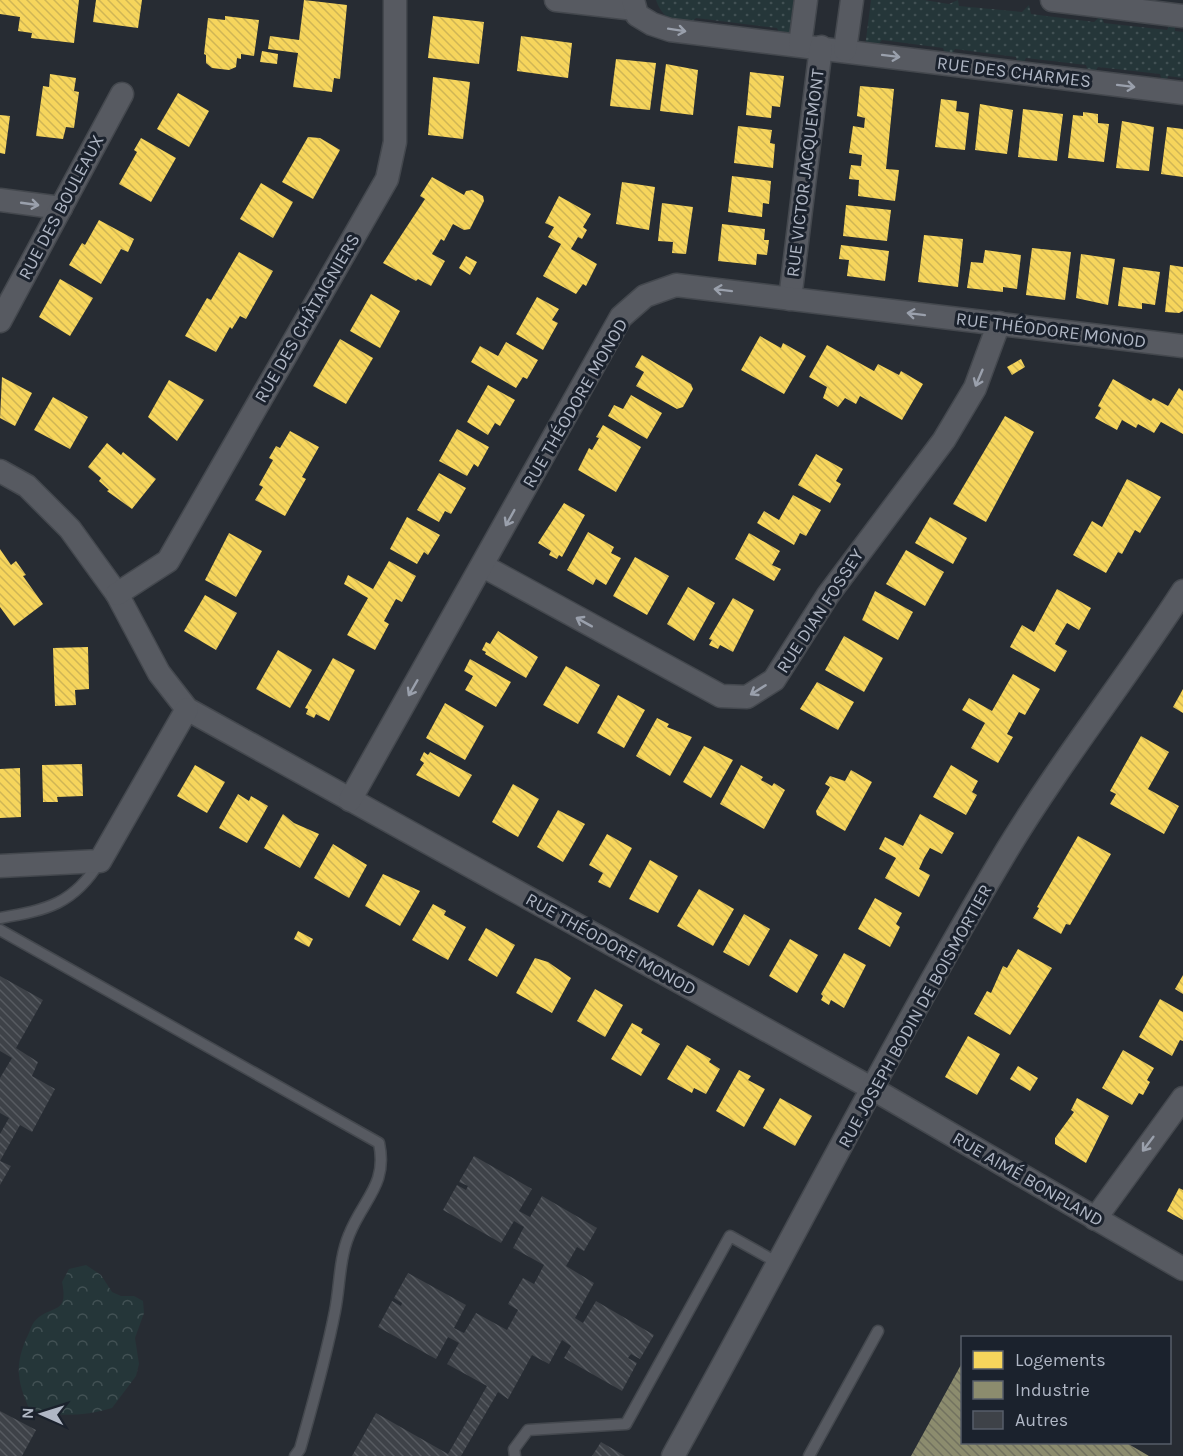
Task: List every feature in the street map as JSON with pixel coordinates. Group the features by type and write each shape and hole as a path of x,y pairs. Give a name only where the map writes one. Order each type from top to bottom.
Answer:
{"street":[{"name":"RUE DES CHÂTAIGNIERS","path":"117,594 168,561 387,179 395,142 395,0"},
{"name":"RUE DES CHARMES","path":"556,0 634,4 637,15 670,30 1183,93"},
{"path":"806,0 811,46"},
{"path":"845,50 852,0"},
{"path":"1052,0 1183,16"},
{"name":"RUE VICTOR JACQUEMONT","path":"790,299 811,46"},
{"name":"RUE DES BOULEAUX","path":"0,321 122,94"},
{"path":"0,200 61,208"},
{"name":"RUE THÉODORE MONOD","path":"350,800 621,317 645,296 676,285 1183,346"},
{"name":"RUE DIAN FOSSEY","path":"483,566 721,696 747,697 774,680 828,595 944,440 975,388 999,323"},
{"path":"0,471 27,486 70,529 117,594"},
{"name":"RUE THÉODORE MONOD","path":"117,594 159,673 187,709 873,1089"},
{"name":"RUE JOSEPH BODIN DE BOISMORTIER","path":"673,1456 780,1264 873,1089 1008,849 1075,746 1181,599"},
{"path":"0,866 100,861 187,709"},
{"name":"RUE AIMÉ BONPLAND","path":"873,1089 1183,1269"},
{"path":"1095,1219 1183,1098"}],"lane":[{"path":"0,918 39,911 67,899 82,886 100,861"},
{"path":"0,930 379,1143 382,1158 380,1178 349,1234 342,1255 329,1341 300,1449 295,1456"},
{"path":"515,1456 514,1449 528,1430 626,1424 730,1236 780,1264"},
{"path":"809,1456 878,1331"}],"green space":[{"path":"656,0 794,0 789,38 781,36 777,28 696,18 689,25 678,22 661,11"},
{"path":"871,0 924,0 949,4 958,0 959,6 1022,12 1029,5 1031,14 1094,22 1101,16 1104,23 1167,30 1171,23 1175,23 1175,31 1183,32 1183,78 1168,76 1166,84 1163,83 1160,74 1098,67 1093,75 1089,75 1086,65 1026,58 1022,66 1018,66 1016,57 955,49 950,57 946,57 943,48 882,40 876,47 865,47"},
{"path":"86,1265 101,1275 112,1292 121,1296 134,1296 143,1301 144,1313 135,1338 139,1364 136,1376 112,1408 72,1415 30,1411 20,1384 19,1367 22,1349 34,1322 40,1316 61,1305 64,1293 62,1282 69,1269"}],"building: Logements":[{"path":"0,0 79,0 74,43 31,38 32,33 18,31 20,17 0,14"},
{"path":"96,0 142,0 138,28 93,22"},
{"path":"304,0 347,5 340,79 334,78 332,92 293,87 298,53 268,49 270,36 299,40"},
{"path":"225,16 259,20 254,56 241,54 241,59 237,58 236,67 229,70 212,68 206,63 204,54 208,18 225,20"},
{"path":"433,16 484,22 479,64 428,58"},
{"path":"521,36 572,43 568,78 517,71"},
{"path":"262,51 278,54 277,64 260,62"},
{"path":"616,59 656,63 650,110 610,106"},
{"path":"666,64 698,70 693,115 660,111"},
{"path":"750,72 784,76 780,107 772,106 771,118 746,115"},
{"path":"50,74 76,78 74,91 79,92 74,128 66,127 63,139 36,136 43,86 49,87"},
{"path":"433,77 470,82 463,139 428,135"},
{"path":"860,86 894,89 886,169 899,170 895,201 858,196 859,180 849,179 851,165 861,166 862,155 849,153 853,126 864,128 865,118 857,116"},
{"path":"178,93 209,111 189,147 157,129"},
{"path":"941,99 957,101 956,111 969,113 965,150 935,147"},
{"path":"980,104 1013,110 1007,154 975,150"},
{"path":"1023,109 1063,114 1057,161 1018,157"},
{"path":"1083,112 1098,114 1098,123 1109,124 1104,162 1068,158 1073,115 1083,116"},
{"path":"0,115 10,116 5,154 0,153"},
{"path":"1122,121 1154,127 1149,171 1116,168"},
{"path":"738,126 772,130 770,143 775,144 773,168 734,163"},
{"path":"1167,127 1183,129 1183,177 1161,174"},
{"path":"308,137 320,138 340,150 313,199 282,182"},
{"path":"141,138 176,158 151,202 119,184 137,152 134,150"},
{"path":"732,176 771,181 769,204 763,203 762,217 728,212"},
{"path":"432,177 464,195 466,191 472,190 483,196 484,201 470,229 464,230 453,224 444,241 441,239 432,254 445,261 431,286 418,279 416,281 383,263 425,199 420,196"},
{"path":"622,182 655,187 649,230 616,224"},
{"path":"261,183 293,202 273,238 240,219"},
{"path":"559,196 591,214 583,227 587,230 582,239 578,237 571,249 597,264 586,286 583,284 576,294 543,276 561,244 548,237 554,227 545,223"},
{"path":"662,203 693,207 686,254 672,253 673,242 658,241"},
{"path":"846,205 891,210 887,241 843,236"},
{"path":"99,220 134,239 128,252 121,249 101,284 69,265 82,243 85,245"},
{"path":"722,224 765,229 764,240 769,240 767,255 757,254 756,265 718,261"},
{"path":"924,235 963,239 958,287 918,282"},
{"path":"841,245 889,251 885,281 847,276 849,260 839,259"},
{"path":"1032,248 1071,252 1065,300 1026,295"},
{"path":"985,250 1021,255 1017,289 1003,287 1003,292 967,288 971,262 983,263"},
{"path":"239,252 273,271 246,319 240,316 232,329 230,327 216,352 185,336 207,298 211,300"},
{"path":"1081,254 1115,259 1108,305 1076,298"},
{"path":"466,256 477,262 470,275 459,268"},
{"path":"1170,265 1183,267 1183,311 1179,313 1165,312"},
{"path":"1123,267 1160,272 1155,305 1142,303 1142,309 1118,306"},
{"path":"60,279 93,298 70,336 39,317"},
{"path":"371,294 400,311 380,348 350,331"},
{"path":"537,297 559,309 552,320 558,323 543,350 516,334"},
{"path":"760,336 781,348 783,343 806,356 784,394 741,370"},
{"path":"340,339 373,358 346,404 313,386"},
{"path":"506,342 538,360 527,379 523,377 516,388 471,362 480,346 498,356"},
{"path":"827,345 874,371 878,364 899,375 901,371 923,384 902,420 860,396 856,404 845,398 838,407 823,398 827,387 809,377"},
{"path":"642,355 691,384 693,389 683,407 677,409 636,386 644,372 635,367"},
{"path":"1021,359 1025,367 1012,375 1007,367"},
{"path":"2,377 32,393 15,426 0,418"},
{"path":"1113,379 1151,401 1153,398 1168,406 1179,388 1183,391 1183,434 1161,422 1154,433 1138,424 1136,428 1122,420 1117,430 1095,418 1101,408 1098,406"},
{"path":"169,380 204,400 177,441 148,417"},
{"path":"488,385 515,400 500,426 495,423 488,435 467,422"},
{"path":"631,395 662,413 647,439 608,416 614,405 623,409"},
{"path":"53,397 88,417 70,449 34,430"},
{"path":"1005,416 1034,432 986,522 953,504"},
{"path":"603,425 641,447 616,492 578,470 589,448 592,450 599,438 596,437"},
{"path":"457,429 489,447 478,467 474,464 467,476 439,461"},
{"path":"290,431 319,447 302,477 306,479 285,516 255,500 263,487 259,485 273,460 269,458 276,446 280,448"},
{"path":"107,443 121,455 123,452 156,479 132,509 107,491 109,490 99,481 101,478 88,467"},
{"path":"816,454 843,469 836,481 841,484 830,503 798,485"},
{"path":"439,473 466,488 451,514 445,511 439,522 417,510"},
{"path":"1127,479 1161,497 1140,533 1135,530 1122,554 1118,552 1106,573 1073,555 1092,521 1102,527"},
{"path":"793,495 821,510 806,536 800,533 794,545 757,523 764,511 779,520"},
{"path":"564,503 585,515 562,557 559,555 557,559 549,555 551,551 538,543"},
{"path":"407,517 440,535 428,555 424,552 417,564 390,549"},
{"path":"930,517 967,538 953,564 915,543"},
{"path":"588,532 614,547 611,553 621,558 606,585 596,579 593,585 567,570"},
{"path":"229,533 262,551 236,597 205,580"},
{"path":"749,533 780,551 772,565 781,569 774,581 735,559"},
{"path":"0,549 11,565 16,561 26,575 23,576 43,604 14,626 0,607"},
{"path":"906,550 944,572 925,606 886,584"},
{"path":"635,557 669,576 647,615 613,596"},
{"path":"389,561 416,576 402,602 396,599 384,621 389,624 375,650 347,635 368,598 344,584 348,575 373,589"},
{"path":"688,587 715,603 694,641 667,624"},
{"path":"1057,589 1091,608 1079,630 1067,623 1061,633 1055,644 1067,651 1055,672 1010,647 1022,625 1034,632"},
{"path":"875,591 913,612 898,640 862,620"},
{"path":"205,595 237,613 216,650 184,631"},
{"path":"733,598 754,610 733,652 720,645 718,649 709,645 712,640 709,639"},
{"path":"498,631 538,657 526,678 482,650 486,642 490,644"},
{"path":"844,636 883,658 864,692 825,670"},
{"path":"88,647 89,689 75,690 76,705 55,706 53,648"},
{"path":"278,650 312,670 290,708 256,689"},
{"path":"333,658 355,670 329,721 316,714 314,718 306,714 308,709 305,708"},
{"path":"470,659 511,682 496,707 465,690 473,676 464,671"},
{"path":"566,666 600,685 578,724 543,705"},
{"path":"1013,674 1040,689 1025,715 1019,712 1007,734 1013,737 998,763 971,748 985,723 962,710 969,698 992,711"},
{"path":"817,682 854,702 838,730 800,709"},
{"path":"1183,689 1183,713 1173,707"},
{"path":"618,695 645,710 624,748 597,733"},
{"path":"445,703 484,726 465,760 426,738"},
{"path":"657,718 669,724 667,727 692,737 670,776 636,756"},
{"path":"1141,736 1169,752 1148,789 1179,806 1164,834 1110,804 1116,794 1110,791"},
{"path":"704,746 733,760 711,798 683,782"},
{"path":"424,752 428,755 430,752 472,775 459,797 416,775 424,763 420,760"},
{"path":"82,764 83,796 57,797 58,802 43,802 42,765"},
{"path":"195,765 225,782 207,813 177,796"},
{"path":"741,765 763,777 761,780 772,786 774,783 785,790 764,829 720,804"},
{"path":"951,765 978,781 972,792 977,795 966,815 933,797"},
{"path":"20,768 21,817 0,818 0,769"},
{"path":"851,770 872,782 845,831 817,815 816,811 830,787 825,784 830,776 845,781"},
{"path":"513,784 539,799 518,837 492,822"},
{"path":"238,794 249,801 251,796 268,806 247,843 219,828"},
{"path":"558,810 585,824 563,862 537,847"},
{"path":"283,814 294,823 319,834 300,868 264,848"},
{"path":"920,814 954,833 942,854 930,848 924,858 919,869 930,875 919,897 885,878 896,858 879,849 885,837 903,846"},
{"path":"607,834 632,848 610,888 598,882 603,873 589,865"},
{"path":"1078,836 1111,854 1070,925 1066,924 1061,934 1033,918"},
{"path":"333,844 367,865 349,898 314,878"},
{"path":"650,860 678,876 658,913 629,899"},
{"path":"383,874 420,891 400,926 365,906"},
{"path":"699,889 734,909 713,946 677,926"},
{"path":"875,898 902,913 896,924 900,927 890,947 858,929"},
{"path":"433,904 446,911 444,915 466,927 448,960 412,940"},
{"path":"744,914 770,929 749,966 723,952"},
{"path":"486,928 515,945 497,977 468,960"},
{"path":"298,931 313,939 309,947 294,939"},
{"path":"790,939 818,955 797,993 769,976"},
{"path":"1018,949 1052,968 1010,1035 974,1014 987,991 991,993 1003,966 1007,968"},
{"path":"844,953 866,965 844,1008 831,1000 829,1005 821,1000 823,996 821,994"},
{"path":"535,958 548,962 571,978 552,1013 516,993"},
{"path":"1183,975 1183,994 1175,989"},
{"path":"595,989 623,1005 605,1037 577,1021"},
{"path":"1160,999 1183,1012 1183,1041 1180,1040 1172,1056 1139,1037"},
{"path":"632,1023 643,1029 641,1033 660,1044 641,1076 611,1059"},
{"path":"968,1036 1000,1054 977,1095 945,1077"},
{"path":"687,1045 711,1059 709,1062 720,1069 706,1094 694,1088 692,1093 667,1079"},
{"path":"1123,1050 1154,1068 1147,1080 1150,1082 1143,1095 1139,1093 1132,1105 1102,1088"},
{"path":"1018,1066 1038,1078 1030,1091 1010,1079"},
{"path":"739,1070 751,1076 748,1080 765,1089 744,1127 716,1111"},
{"path":"780,1098 812,1116 795,1146 763,1128"},
{"path":"1077,1098 1109,1116 1086,1163 1055,1144 1055,1138 1074,1112 1071,1110"},
{"path":"1179,1188 1183,1190 1183,1220 1167,1211"}],"building: Industrie":[{"path":"961,1365 961,1444 1128,1444 1149,1456 911,1456"}],"building: Autres":[{"path":"0,976 43,1000 16,1048 38,1062 32,1076 55,1089 32,1132 20,1125 0,1161 0,1134 9,1118 0,1113 0,1078 12,1058 0,1051"},
{"path":"474,1156 532,1189 519,1211 530,1217 542,1196 597,1228 584,1251 577,1247 566,1266 594,1283 575,1318 583,1323 596,1301 654,1335 640,1359 631,1354 628,1358 637,1363 622,1391 564,1358 571,1346 562,1340 549,1364 532,1355 508,1399 498,1392 461,1456 352,1456 376,1413 448,1454 487,1386 447,1364 459,1343 448,1337 436,1359 378,1327 392,1301 401,1306 402,1303 394,1298 408,1273 466,1305 454,1328 464,1333 476,1313 507,1330 518,1310 508,1304 523,1278 534,1284 544,1265 513,1248 524,1227 514,1221 501,1243 443,1210 457,1185 466,1190 468,1186 459,1182"},
{"path":"0,1161 11,1166 0,1185"},
{"path":"0,1411 36,1430 22,1456 0,1456"},
{"path":"601,1442 625,1456 592,1456"}]}
